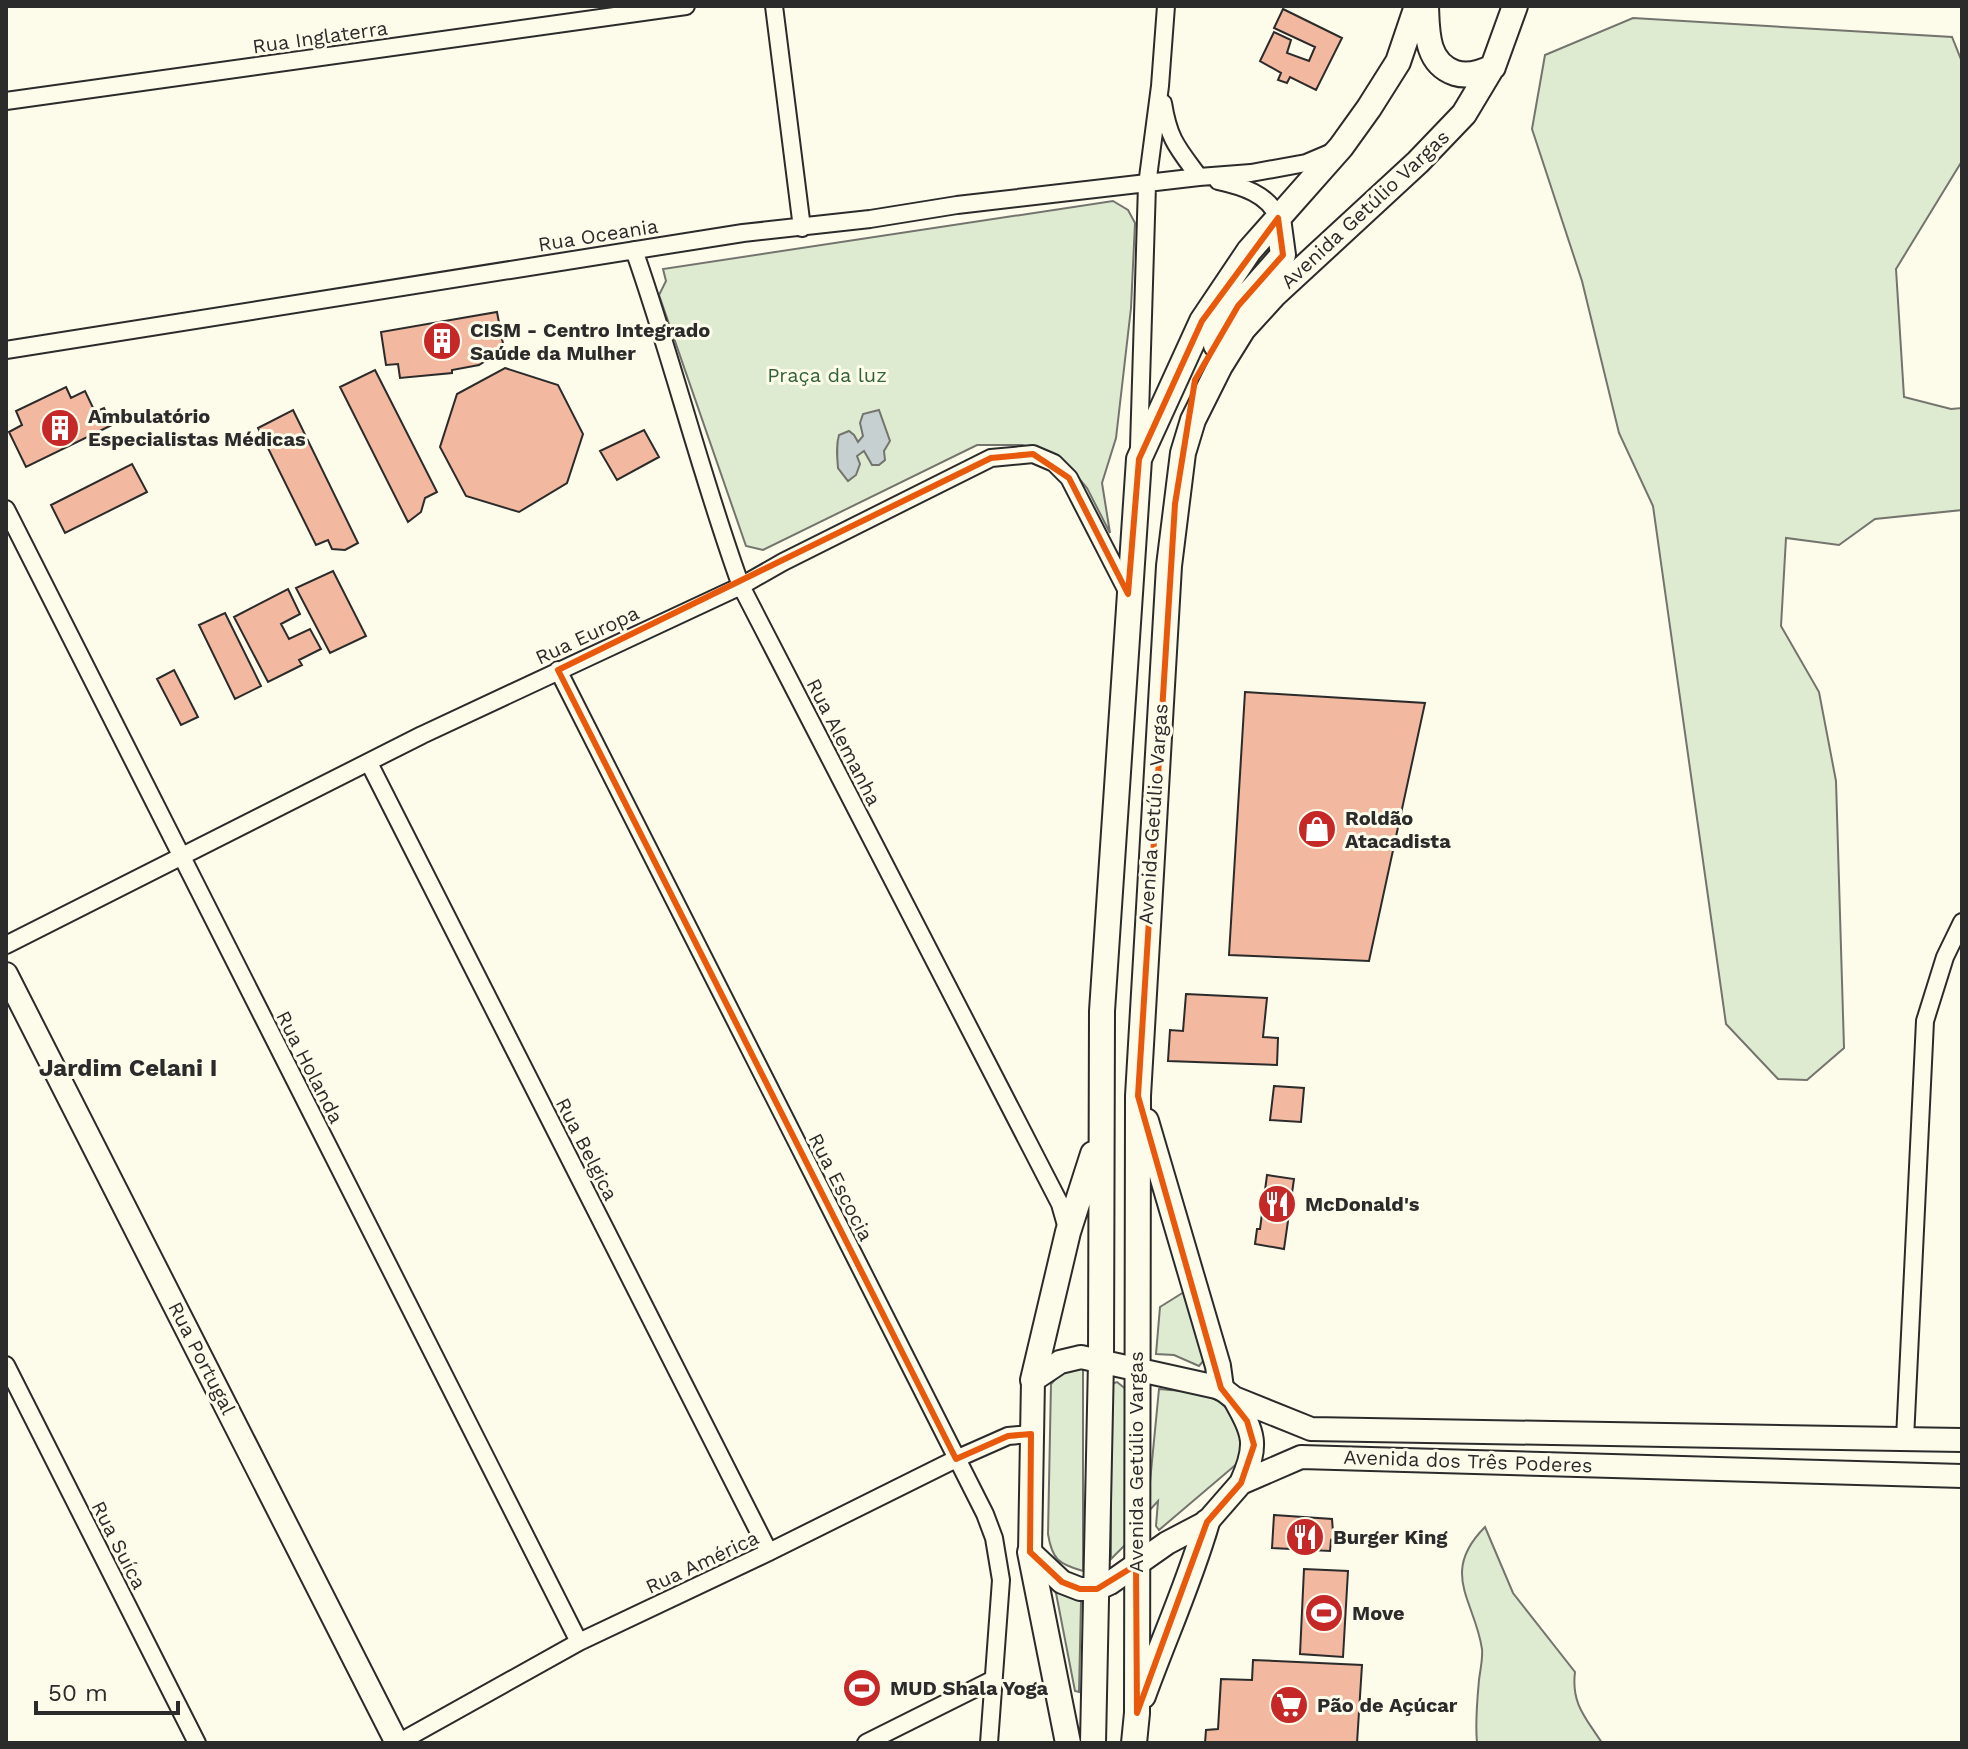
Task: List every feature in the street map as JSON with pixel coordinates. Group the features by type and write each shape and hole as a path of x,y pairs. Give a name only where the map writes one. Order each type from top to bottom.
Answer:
{"main road":[{"name":"Avenida Getúlio Vargas","path":"1093,1743 1101,1361 1102,1011 1139,459 1202,321 1249,251 1341,147 1398,62 1417,6"},
{"path":"1426,6 1430,49 1438,63 1446,70 1463,75 1493,67"},
{"name":"Avenida Getúlio Vargas","path":"1134,1743 1137,1713 1138,1096 1169,566 1183,453 1193,420 1243,329 1274,295 1418,162 1464,114 1493,67 1515,6"},
{"path":"1193,420 1195,380 1238,306 1283,255 1278,218"},
{"path":"1138,1096 1228,1393"},
{"path":"1033,1380 1068,1232 1101,1124"},
{"path":"1137,1713 1167,1627 1198,1554 1207,1522"},
{"path":"1030,1552 1068,1743"}],"street":[{"name":"Rua Inglaterra","path":"6,101 686,6"},
{"path":"774,6 802,228"},
{"name":"Avenida Getúlio Vargas","path":"1139,459 1147,185 1160,86 1166,6"},
{"path":"1160,86 1166,123 1176,149 1199,177"},
{"name":"Rua Oceania","path":"6,350 743,233 802,228 957,205 1251,173 1297,165 1341,147"},
{"name":"Rua Oceania","path":"1199,177 1240,186 1260,196 1278,218"},
{"name":"Rua Alemanha","path":"634,250 687,413 719,525 741,586 1060,1204 1068,1232"},
{"name":"Rua Europa","path":"6,945 422,735 741,586 991,458 1033,454 1054,463 1069,478 1128,594"},
{"name":"Rua Holanda","path":"6,509 579,1642"},
{"name":"Rua Escocia","path":"558,670 985,1514 994,1538 1001,1580 989,1743"},
{"name":"Rua Belgica","path":"369,763 769,1552"},
{"path":"1905,1439 1925,1021 1945,957 1962,922"},
{"name":"Rua Portugal","path":"6,974 397,1743"},
{"name":"Avenida dos Três Poderes","path":"1033,1380 1060,1362 1081,1357 1228,1393 1311,1429 1962,1440"},
{"name":"Rua Suíca","path":"6,1365 197,1743"},
{"path":"1033,1380 1030,1552 1062,1582 1080,1589 1097,1589"},
{"path":"1228,1393 1247,1421 1254,1445 1252,1460 1241,1483"},
{"name":"Rua América","path":"397,1743 579,1642 956,1459 1008,1436 1031,1434"},
{"name":"Avenida dos Três Poderes","path":"1097,1589 1167,1543 1207,1522 1241,1483 1301,1457 1962,1476"},
{"path":"866,1743 992,1680"}],"highlighted area":[{"path":"1278,218 1283,255 1238,306 1195,380 1175,504 1138,1096 1221,1388 1247,1421 1254,1445 1241,1483 1207,1522 1137,1713 1136,1565 1097,1589 1080,1589 1062,1582 1030,1552 1031,1434 1008,1436 956,1459 558,670 991,458 1033,454 1069,478 1128,594 1139,459 1202,321"}],"green space":[{"path":"1633,18 1952,37 1962,62 1962,161 1896,269 1904,397 1951,409 1962,408 1962,510 1875,519 1839,545 1786,538 1781,626 1819,692 1836,781 1844,1048 1807,1080 1778,1079 1726,1024 1653,506 1619,433 1582,281 1532,129 1545,55"},
{"name":"Praça da luz","path":"1113,201 1128,210 1135,223 1131,308 1116,438 1102,483 1110,533 1087,488 1072,470 1049,452 1022,445 977,445 763,550 746,546 659,295 666,281 663,269"},
{"path":"1184,1292 1205,1359 1199,1366 1174,1355 1156,1354 1160,1307"},
{"path":"1083,1366 1083,1571 1068,1566 1054,1555 1048,1534 1051,1384 1060,1374"},
{"path":"1117,1382 1127,1390 1128,1533 1125,1545 1111,1559 1111,1384"},
{"path":"1159,1389 1199,1393 1220,1402 1233,1416 1242,1443 1239,1462 1159,1530 1156,1526 1158,1501 1147,1513"},
{"path":"1485,1527 1513,1593 1575,1672 1578,1702 1602,1743 1477,1743 1476,1712 1482,1649 1462,1573 1471,1543"},
{"path":"1055,1588 1081,1601 1079,1692 1075,1691"}],"shaded area":[{"path":"879,410 890,441 884,451 885,460 879,465 872,465 864,451 857,456 860,464 856,475 848,481 838,468 839,435 849,431 858,442 863,436 860,423 863,414"}],"building":[{"path":"1283,9 1342,38 1316,90 1290,77 1287,83 1278,80 1281,73 1260,61 1274,32 1291,40 1287,53 1309,61 1315,47 1274,28"},
{"name":"CISM - Centro Integrado Saúde da Mulher","path":"497,312 504,349 479,365 452,370 452,373 400,378 398,364 386,365 381,332"},
{"path":"505,368 558,385 583,434 567,483 519,512 466,496 440,447 457,394"},
{"path":"375,370 437,492 425,498 421,512 408,522 340,387"},
{"name":"Ambulatório Especialistas Médicas","path":"66,387 71,398 85,391 95,412 104,408 112,425 26,467 9,432 22,425 16,411"},
{"path":"293,410 358,543 345,550 332,549 328,540 316,545 258,428"},
{"path":"644,430 659,457 617,480 600,451"},
{"path":"132,464 147,492 65,533 51,505"},
{"path":"333,571 366,636 330,653 296,588"},
{"path":"288,589 300,614 281,624 289,639 310,629 321,649 299,660 302,665 268,682 234,617"},
{"path":"225,613 261,686 235,699 199,625"},
{"path":"174,670 198,717 181,725 157,679"},
{"name":"Roldão Atacadista","path":"1245,692 1425,703 1369,961 1229,955"},
{"path":"1186,994 1267,998 1263,1037 1278,1038 1277,1065 1168,1061 1170,1030 1183,1031"},
{"path":"1274,1086 1304,1088 1301,1122 1270,1120"},
{"name":"McDonald's","path":"1267,1175 1294,1179 1284,1249 1255,1244"},
{"name":"Burger King","path":"1274,1515 1332,1519 1333,1532 1337,1533 1336,1542 1331,1540 1330,1551 1272,1548"},
{"path":"1304,1569 1348,1571 1343,1657 1300,1654"},
{"name":"Pão de Açúcar","path":"1253,1660 1362,1665 1357,1743 1205,1743 1206,1730 1218,1729 1221,1679 1252,1680"}],"place":[{"name":"CISM - Centro Integrado Saúde da Mulher","path":"442,341"},
{"name":"Ambulatório Especialistas Médicas","path":"60,428"},
{"name":"Roldão Atacadista","path":"1317,829"},
{"name":"McDonald's","path":"1277,1204"},
{"name":"Burger King","path":"1305,1537"},
{"name":"Move","path":"1324,1613"},
{"name":"MUD Shala Yoga","path":"862,1688"},
{"name":"Pão de Açúcar","path":"1289,1705"}],"district":[{"name":"Jardim Celani I","path":"128,1068"}]}
